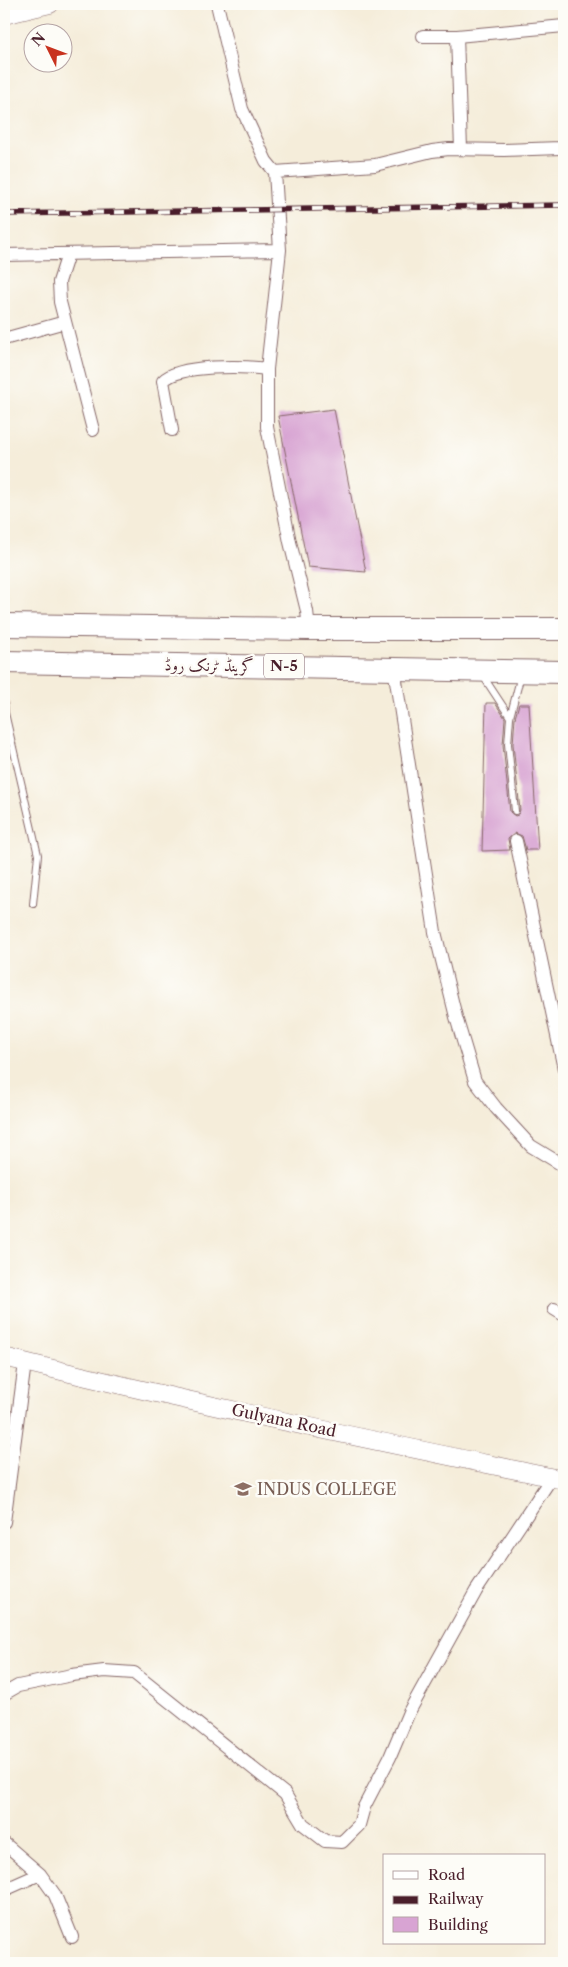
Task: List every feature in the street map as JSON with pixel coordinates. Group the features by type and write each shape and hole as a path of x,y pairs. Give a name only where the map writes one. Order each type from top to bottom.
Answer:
{"highway":[{"name":"N-5","path":"4,625 309,629 564,629"},
{"path":"309,629 309,667"},
{"name":"گرینڈ ٹرنک روڈ","path":"4,662 564,672"}],"main road":[{"path":"4,15 50,4"},
{"name":"Gulyana Road","path":"4,1358 416,1449 558,1478"}],"street":[{"path":"217,4 242,109 266,161 275,172 280,250 267,369 267,428 290,542 307,611 309,629"},
{"path":"423,36 457,36 564,26"},
{"path":"457,36 461,149"},
{"path":"275,172 375,165 432,151 560,148 564,146"},
{"path":"4,255 280,250"},
{"path":"68,254 59,282 60,302 93,430"},
{"path":"4,339 65,322"},
{"path":"172,430 163,381 168,376 208,367 239,366 267,369"},
{"path":"394,668 435,932 474,1081 530,1146 564,1166"},
{"path":"516,841 564,1069"},
{"path":"4,1522 25,1363"},
{"path":"4,1694 18,1686 72,1675 104,1671 134,1673 285,1794 303,1824 325,1841 342,1842 359,1825 364,1807 390,1757 408,1712 476,1591 558,1478"},
{"path":"4,1843 40,1874 55,1895 72,1938"},
{"path":"4,1890 40,1874"}],"lane":[{"path":"478,670 510,717"},
{"path":"516,811 508,744 510,717 522,671"},
{"path":"4,701 7,722 38,855 33,904"}],"building":[{"path":"334,409 366,572 308,567 278,416"},
{"path":"486,703 495,703 505,718 503,745 510,812 515,816 518,815 520,810 513,744 515,718 519,704 529,704 538,850 526,850 522,836 515,833 508,839 510,850 482,851"}],"railway":[{"path":"4,214 564,205"}],"place":[{"name":"INDUS COLLEGE","path":"243,1489"}]}
